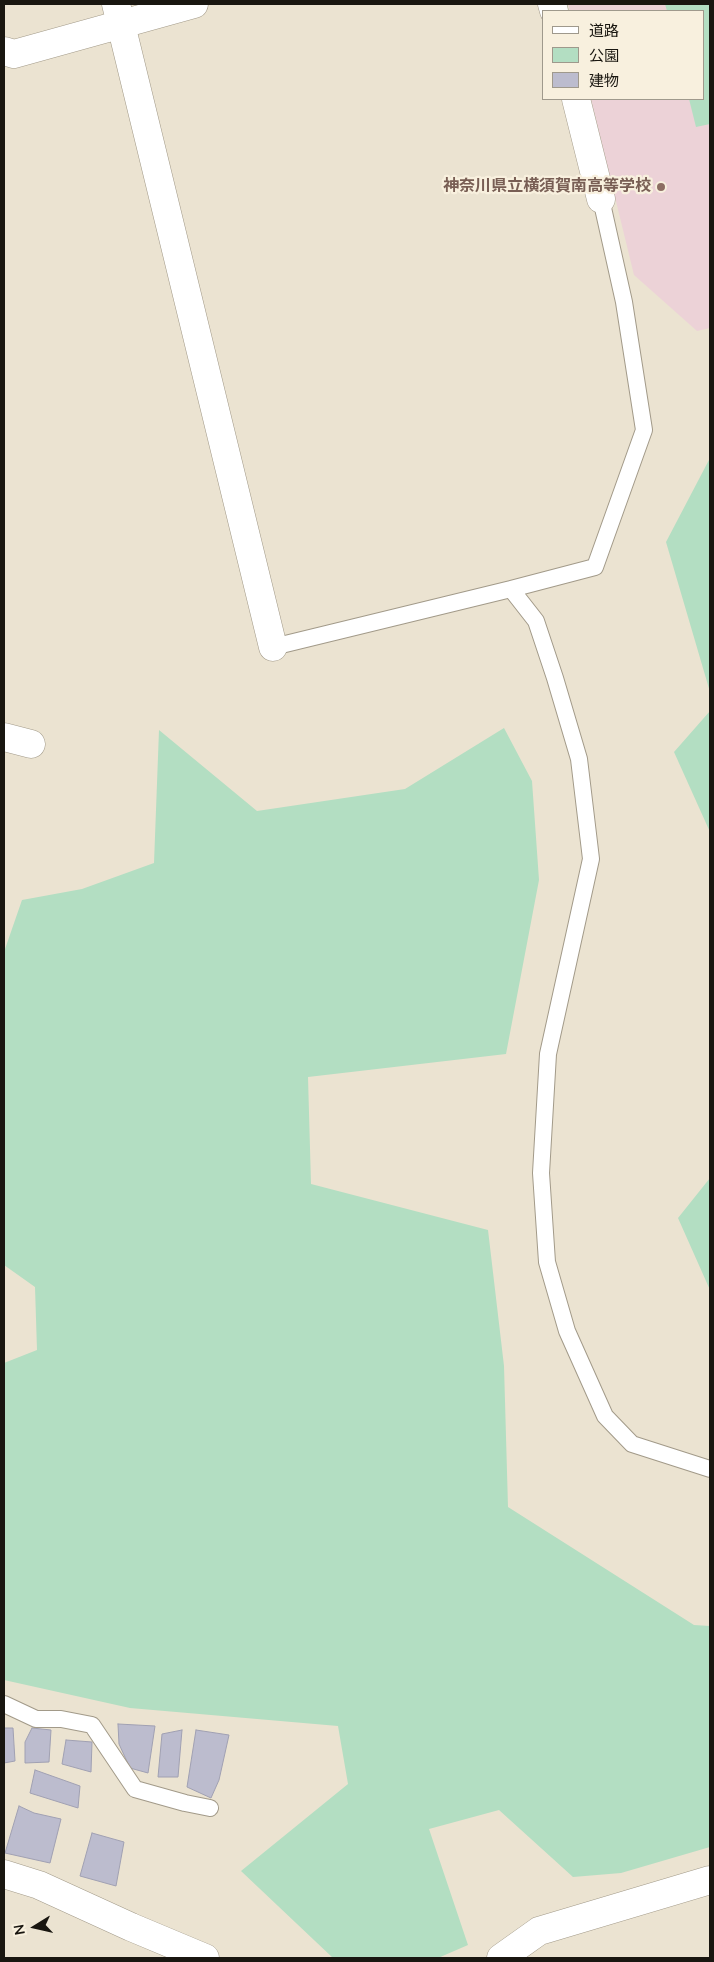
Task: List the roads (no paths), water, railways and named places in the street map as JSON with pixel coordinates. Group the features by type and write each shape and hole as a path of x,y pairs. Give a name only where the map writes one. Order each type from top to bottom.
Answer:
{"street":[{"path":"4,51 14,54 119,14 194,4"},
{"path":"119,14 273,647"},
{"path":"576,100 600,199"},
{"path":"4,737 31,744"},
{"path":"4,1874 40,1885 205,1958"},
{"path":"501,1958 539,1931 710,1880"}],"lane":[{"path":"273,647 595,567 644,430 624,302 600,199"},
{"path":"511,588 536,622 579,758 591,860 548,1054 541,1173 548,1262 567,1331 605,1416 632,1444 710,1469"},
{"path":"4,1704 36,1719 61,1719 92,1725 135,1789 210,1808"}],"place":[{"name":"神奈川県立横須賀南高等学校","path":"661,187"}]}
